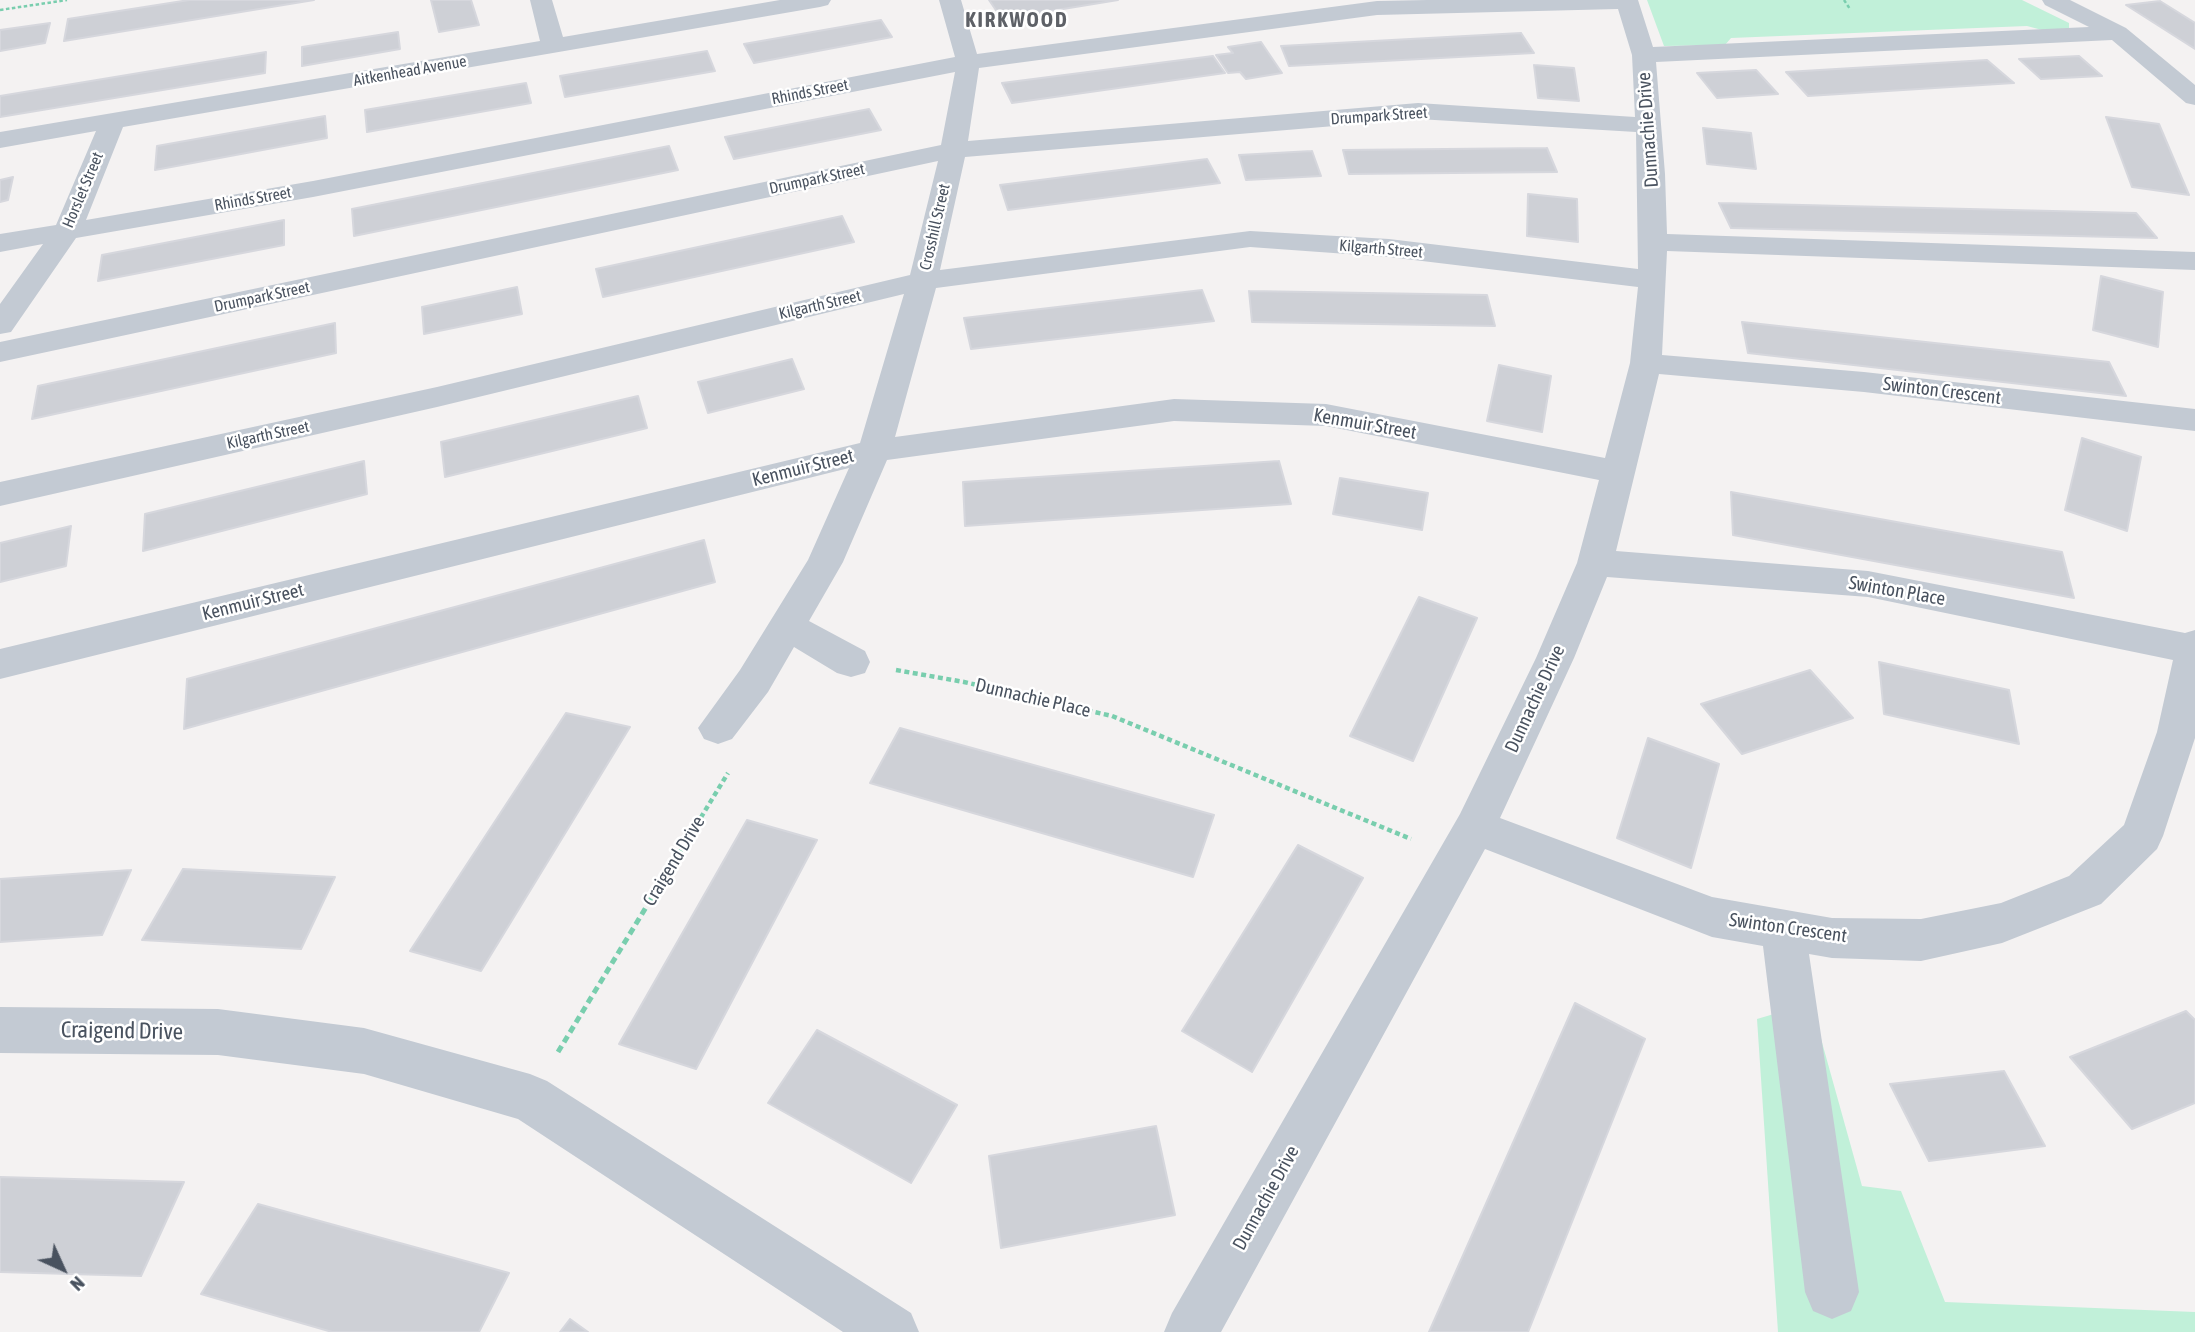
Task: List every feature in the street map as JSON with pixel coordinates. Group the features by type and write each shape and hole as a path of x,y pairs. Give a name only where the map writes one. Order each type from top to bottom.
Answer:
{"street":[{"path":"541,0 554,47"},
{"name":"Aitkenhead Avenue","path":"0,140 820,0"},
{"name":"Crosshill Street","path":"874,451 923,281 953,149 968,62 950,0"},
{"path":"2053,0 2118,33 2195,98"},
{"name":"Rhinds Street","path":"0,243 313,189 968,62 1377,8 1627,1"},
{"name":"Dunnachie Drive","path":"1191,1332 1466,842 1556,658 1595,563 1646,363 1653,280 1652,174 1644,55 1627,1"},
{"path":"1644,55 2118,33"},
{"name":"Drumpark Street","path":"0,352 953,149 1418,111 1647,125"},
{"name":"Horslet Street","path":"0,325 67,231 113,121"},
{"name":"Kilgarth Street","path":"0,494 437,397 923,281 1250,239 1389,248 1653,280"},
{"path":"1653,242 2195,261"},
{"name":"Swinton Crescent","path":"1646,363 1864,382 2195,420"},
{"name":"Kenmuir Street","path":"0,664 874,451 1174,410 1326,415 1620,473"},
{"path":"718,727 754,681 825,562 874,451"},
{"name":"Swinton Place","path":"1595,563 1868,584 2195,647"},
{"path":"788,626 851,662"},
{"name":"Swinton Crescent","path":"1466,842 1712,917 1832,938 1921,940 2002,923 2085,890 2142,836 2177,732 2195,647"},
{"path":"1783,929 1832,1293"},
{"name":"Craigend Drive","path":"0,1030 218,1032 245,1035 364,1051 530,1098 892,1332"}],"path":[{"path":"0,10 66,0"},
{"name":"Dunnachie Place","path":"851,662 964,681 1112,716 1466,842"},
{"name":"Craigend Drive","path":"530,1098 734,763 718,727"}],"green space":[{"path":"1647,0 2022,0 2069,23 2069,31 2057,34 2027,26 1731,38 1725,45 1664,46"},
{"path":"1811,1003 1862,1186 1901,1191 1945,1302 2195,1312 2195,1332 1778,1332 1757,1019"}],"building":[{"path":"189,0 314,0 64,41 68,19"},
{"path":"431,0 471,0 479,25 439,32"},
{"path":"989,0 1118,0 1002,19"},
{"path":"2160,1 2195,23 2195,49 2126,5"},
{"path":"881,20 892,37 754,63 744,44"},
{"path":"50,23 45,43 0,51 0,30"},
{"path":"398,32 400,49 302,66 302,47"},
{"path":"1521,33 1534,53 1289,66 1281,46"},
{"path":"1261,42 1282,73 1246,79 1240,72 1228,73 1216,55 1233,53 1228,47"},
{"path":"707,51 715,71 565,97 560,76"},
{"path":"266,52 265,73 0,117 0,96"},
{"path":"1213,56 1225,73 1012,103 1002,83"},
{"path":"2079,56 2102,76 2041,79 2019,59"},
{"path":"1987,60 2014,83 1808,96 1786,72"},
{"path":"1534,65 1574,68 1579,101 1538,98"},
{"path":"1756,70 1778,94 1717,98 1697,73"},
{"path":"526,83 531,103 367,132 365,110"},
{"path":"869,109 881,130 734,159 725,137"},
{"path":"325,116 327,138 155,170 157,146"},
{"path":"2106,117 2159,124 2189,195 2132,187"},
{"path":"1703,128 1751,133 1756,169 1707,164"},
{"path":"669,146 678,170 354,236 352,209"},
{"path":"1547,148 1557,172 1349,174 1343,150"},
{"path":"1312,151 1321,176 1246,180 1239,155"},
{"path":"1207,159 1220,183 1008,210 1000,185"},
{"path":"13,177 8,200 0,202 0,180"},
{"path":"1528,194 1577,199 1578,242 1527,236"},
{"path":"1719,203 2136,213 2157,238 1731,228"},
{"path":"842,216 854,242 603,297 596,269"},
{"path":"284,220 284,245 98,281 102,255"},
{"path":"2101,276 2163,292 2158,347 2093,330"},
{"path":"517,287 522,314 424,334 422,307"},
{"path":"1202,290 1214,321 971,349 964,318"},
{"path":"1249,291 1487,295 1495,326 1252,322"},
{"path":"1742,322 2109,362 2126,396 1748,353"},
{"path":"335,323 336,353 32,419 38,386"},
{"path":"792,359 804,389 708,413 698,382"},
{"path":"1499,365 1551,376 1542,432 1487,421"},
{"path":"638,396 647,428 445,477 441,442"},
{"path":"2082,438 2141,457 2127,531 2065,510"},
{"path":"364,461 367,494 143,551 145,514"},
{"path":"1279,461 1291,504 965,526 963,482"},
{"path":"1340,478 1428,493 1422,530 1333,514"},
{"path":"1731,492 2062,552 2074,598 1733,535"},
{"path":"71,526 66,566 0,582 0,543"},
{"path":"704,540 715,582 184,729 187,679"},
{"path":"1419,597 1477,618 1413,761 1350,736"},
{"path":"1879,662 2009,690 2019,744 1884,714"},
{"path":"1810,670 1853,718 1742,754 1701,704"},
{"path":"566,713 630,727 481,971 410,951"},
{"path":"900,728 1214,815 1193,877 870,783"},
{"path":"1648,738 1719,764 1691,868 1617,838"},
{"path":"747,820 817,840 696,1069 619,1044"},
{"path":"1298,845 1363,878 1252,1072 1182,1031"},
{"path":"183,869 335,877 301,949 142,940"},
{"path":"131,870 102,935 0,942 0,879"},
{"path":"1575,1003 1645,1039 1528,1332 1429,1332"},
{"path":"2186,1011 2195,1020 2195,1103 2132,1129 2070,1057"},
{"path":"817,1030 957,1105 911,1183 768,1103"},
{"path":"2004,1071 2045,1146 1929,1161 1890,1084"},
{"path":"1156,1126 1175,1215 1001,1248 989,1156"},
{"path":"0,1177 184,1182 141,1276 0,1272"},
{"path":"258,1204 509,1273 479,1332 332,1332 201,1294"},
{"path":"570,1319 588,1332 560,1332"}],"district":[{"name":"KIRKWOOD","path":"1017,20"}]}
